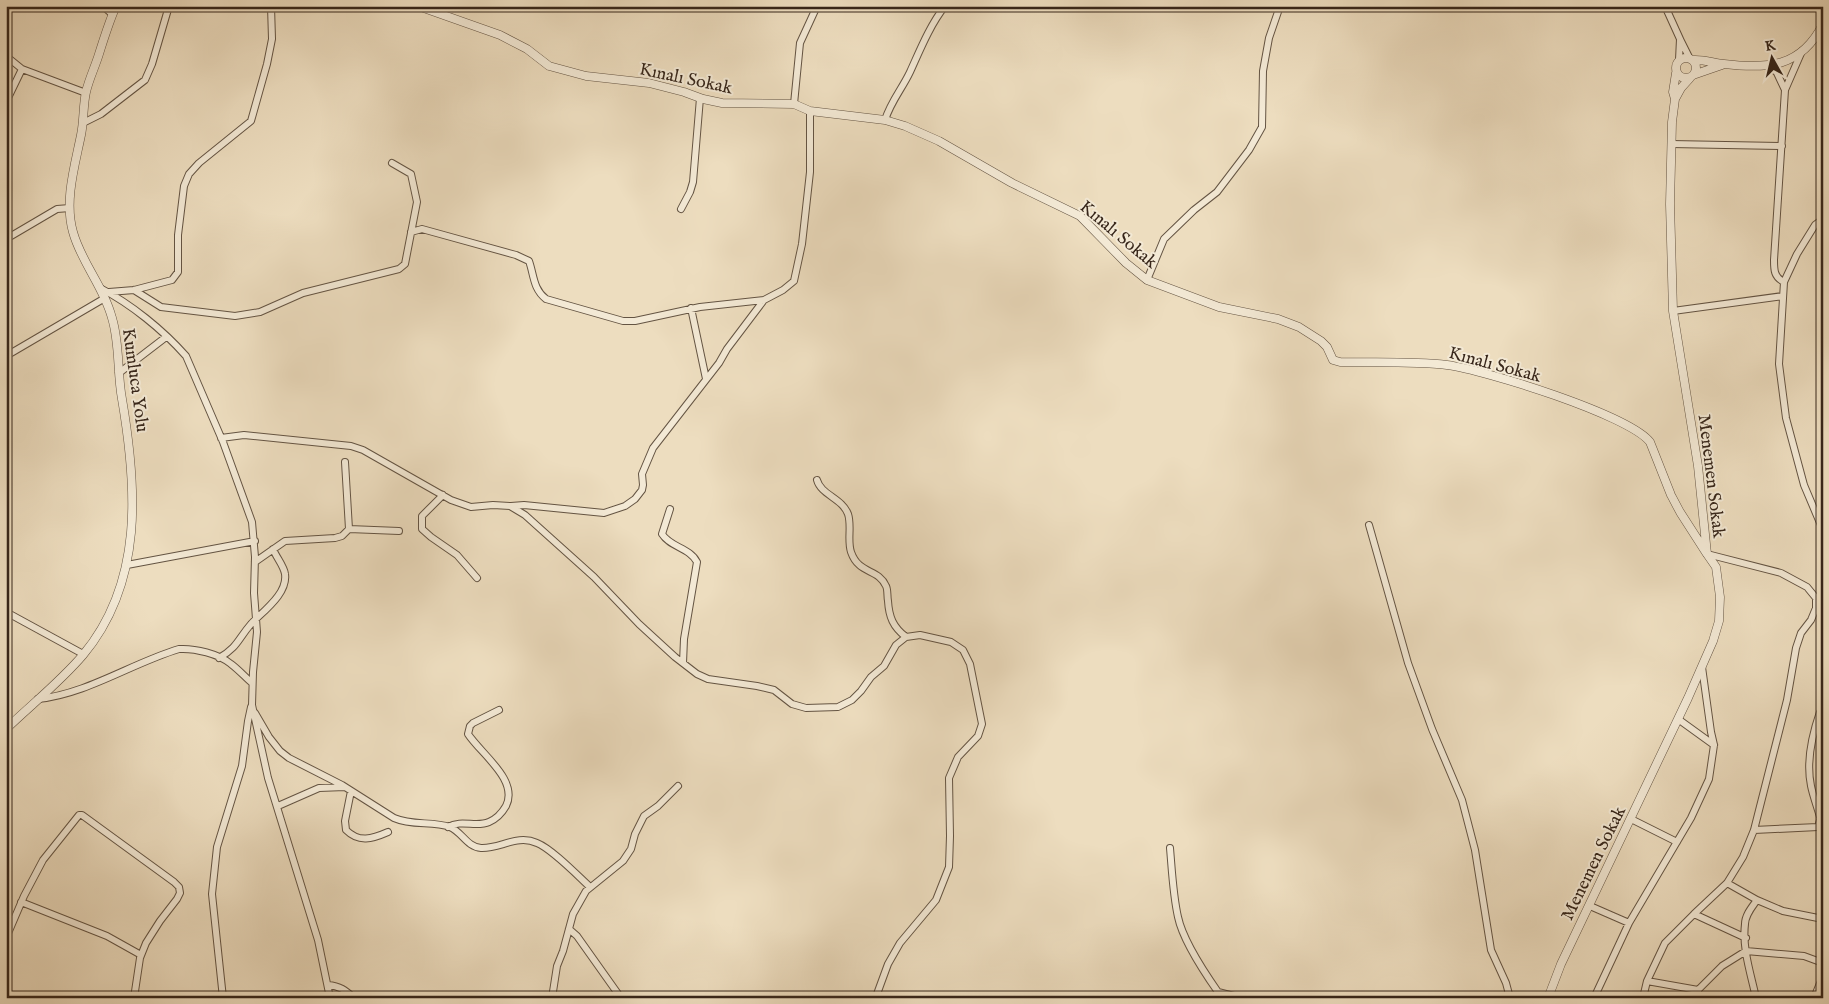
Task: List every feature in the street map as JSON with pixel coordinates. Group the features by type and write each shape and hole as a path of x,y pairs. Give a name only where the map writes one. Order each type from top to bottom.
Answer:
{"street":[{"path":"104,6 112,14"},
{"name":"Kumluca Yolu","path":"6,728 55,685 99,633 123,582 130,552 132,477 130,444 119,373 116,334 106,295 100,288 73,232 70,208 86,92 116,6"},
{"path":"83,124 101,114 145,80 152,64 169,6"},
{"path":"6,356 106,295 172,280 178,272 178,235 184,186 189,174 199,163 251,121 272,39 271,6"},
{"name":"Kınalı Sokak","path":"418,6 511,40 549,66 597,78 649,83 722,103 794,104 810,111 885,120 905,126 939,140 1012,183 1080,216 1126,263 1147,280 1219,307 1278,319 1299,327 1321,340 1328,347 1333,360 1340,362 1427,363 1468,369 1550,394 1627,426 1645,436 1650,442 1680,512 1706,554"},
{"path":"794,104 800,43 817,6"},
{"path":"885,120 890,105 910,73 918,54 945,6"},
{"path":"1147,280 1164,239 1194,210 1217,192 1248,150 1262,127 1263,71 1269,38 1280,6"},
{"path":"1665,6 1680,40 1696,68 1674,99"},
{"path":"1680,40 1679,60 1686,58 1724,64 1770,66 1780,64 1802,51 1816,37 1823,24"},
{"path":"1784,282 1778,279 1774,273 1774,260 1785,90 1802,51"},
{"path":"6,56 22,69 86,92"},
{"name":"Menemen Sokak","path":"1548,998 1561,964 1702,667 1717,629 1720,610 1716,566 1706,554 1698,466 1672,311 1671,144 1675,68 1679,60"},
{"path":"1676,72 1681,77 1692,76 1724,64"},
{"path":"1770,66 1777,73 1785,90"},
{"path":"6,102 22,69"},
{"path":"681,209 693,182 700,98"},
{"path":"411,232 422,229 516,255 529,261 536,288 539,294 546,299 617,320 635,321 691,308 764,300 784,290 794,281 802,244 810,172 810,111"},
{"path":"1671,144 1782,146"},
{"path":"134,290 162,307 219,315 250,314 303,293 399,269 405,264 417,202 411,174 392,163"},
{"path":"6,239 57,209 70,208"},
{"path":"1823,219 1815,225 1797,254 1784,282 1779,364 1786,418 1804,485 1823,530"},
{"path":"106,295 137,311 186,356 221,438 252,522 255,541 254,593 257,632 252,683 252,705 268,778 310,909 330,998"},
{"path":"1672,311 1783,296"},
{"path":"221,438 244,436 351,446 363,450 451,500 471,507 493,504 510,506 533,505 604,513 625,506 642,490 642,474 653,448 706,380 764,300"},
{"path":"691,308 706,380"},
{"path":"119,373 166,337"},
{"path":"345,462 349,529"},
{"path":"817,480 822,488 843,505 848,514 851,551 855,560 858,565 878,575 886,586 892,623 906,637"},
{"path":"443,495 422,516 422,529 457,556 477,578"},
{"path":"510,506 524,515 594,577 639,624 683,663 697,674 708,679 774,690 792,704 806,708 838,707 862,692 870,677 884,666 896,645 906,637 920,635 951,642 963,650 970,664 982,724 978,736 958,757 949,778 949,867 936,900 900,943 888,964 874,998"},
{"path":"670,509 662,534 665,540 694,556 697,562 684,639 683,663"},
{"path":"1369,525 1408,662 1432,729 1462,800 1475,850 1492,950 1510,998"},
{"path":"255,562 286,541 335,538 342,536 349,529 399,530"},
{"path":"127,565 255,541"},
{"path":"219,658 233,649 255,620 270,606 284,582 285,573 273,549"},
{"path":"1642,998 1647,980 1664,943 1727,883 1743,857 1754,830 1787,700 1796,648 1801,633 1816,608 1816,598 1807,587 1781,573 1706,554"},
{"path":"6,612 83,654"},
{"path":"38,699 72,693 114,674 179,649 190,648 204,651 230,663 252,683"},
{"path":"1594,998 1629,923 1691,818 1709,779 1714,745 1702,667"},
{"path":"252,705 269,737 280,751 348,789 389,816 402,822 452,828 470,844 482,848 527,840 540,844 590,887"},
{"path":"223,998 212,894 215,859 242,766 252,705"},
{"path":"448,827 456,822 489,823 498,817 508,802 509,792 507,784 468,734 473,722 499,710"},
{"path":"1754,830 1818,826 1821,814 1810,785 1810,760 1812,735 1820,712"},
{"path":"1678,719 1714,745"},
{"path":"552,998 557,966 573,914 590,887 623,861 631,849 634,834 644,816 658,806 678,786"},
{"path":"278,806 319,788 348,789"},
{"path":"348,789 345,822 346,830 353,838 366,840 388,832"},
{"path":"6,938 21,902 44,860 79,815 82,815 174,882 179,888 178,899 160,921 141,955 134,998"},
{"path":"1631,819 1677,842"},
{"path":"1170,848 1176,910 1184,935 1218,992 1242,998"},
{"path":"1727,883 1757,900 1783,911 1823,919"},
{"path":"1756,998 1746,951 1745,924 1748,912 1757,900"},
{"path":"21,902 107,936 141,955"},
{"path":"1590,906 1629,923"},
{"path":"1694,914 1746,938"},
{"path":"568,930 577,936 621,998"},
{"path":"1698,998 1698,990 1722,966 1746,951 1804,956 1823,963"},
{"path":"1814,998 1823,976"},
{"path":"1647,980 1698,990"},
{"path":"328,985 342,988 354,998"}]}
